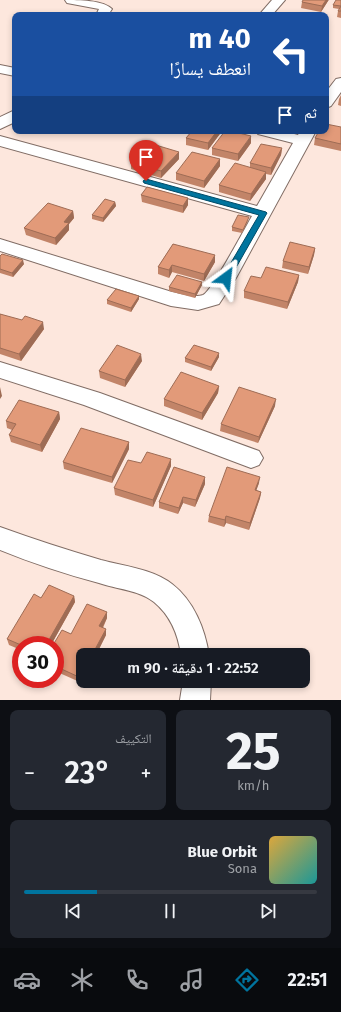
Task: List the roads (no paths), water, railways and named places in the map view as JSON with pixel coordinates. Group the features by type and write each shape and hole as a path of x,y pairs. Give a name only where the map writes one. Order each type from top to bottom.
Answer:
{"street":[{"path":"71,0 103,6 106,9 104,12"},
{"path":"269,12 279,0"},
{"path":"0,69 12,71"},
{"path":"329,99 341,82"},
{"path":"0,124 12,117"},
{"path":"0,245 171,299 198,303 212,299 226,278 306,136 289,134"},
{"path":"0,141 263,213"},
{"path":"0,370 92,400 251,458"},
{"path":"0,538 47,557 138,582 161,591 181,610 193,639 194,648"},
{"path":"195,700 196,688"}]}
